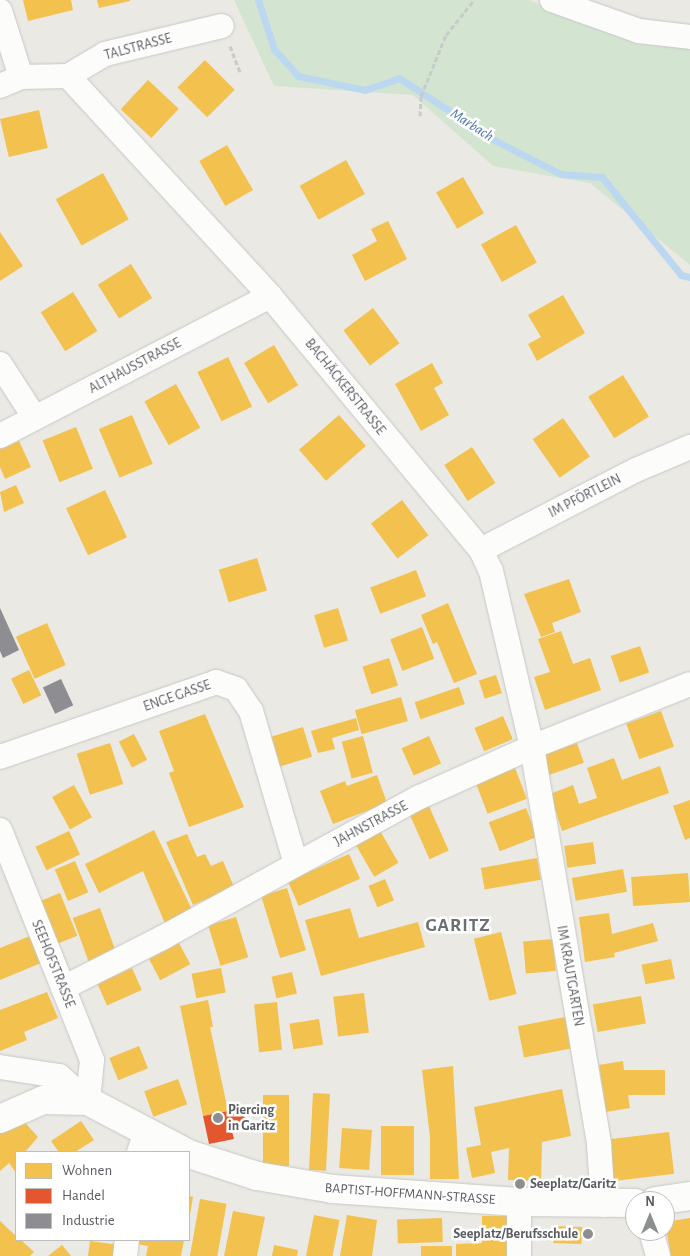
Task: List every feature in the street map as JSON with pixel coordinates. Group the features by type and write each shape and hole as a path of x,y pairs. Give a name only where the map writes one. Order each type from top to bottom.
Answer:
{"street":[{"path":"552,0 639,31 690,37"},
{"path":"0,11 11,81"},
{"name":"TALSTRASSE","path":"11,81 68,76 105,54 222,26"},
{"name":"BACHÄCKERSTRASSE","path":"68,76 270,296 481,550 491,571 532,747"},
{"name":"ALTHAUSSTRASSE","path":"0,436 270,296"},
{"path":"0,364 35,418"},
{"name":"IM PFÖRTLEIN","path":"481,550 636,470 690,446"},
{"name":"ENGE GASSE","path":"0,758 216,682 236,689 251,712 296,864"},
{"name":"JAHNSTRASSE","path":"63,988 162,938 420,797 532,747 690,684"},
{"name":"IM KRAUTGARTEN","path":"532,747 599,1144 603,1205"},
{"name":"SEEHOFSTRASSE","path":"0,830 92,1060 88,1100"},
{"path":"0,1067 59,1076 143,1143 180,1151"},
{"path":"0,1119 43,1100 88,1100"},
{"name":"BAPTIST-HOFFMANN-STRASSE","path":"190,1154 257,1176 333,1189 520,1202 603,1205 625,1204"},
{"path":"675,1198 690,1196"},
{"path":"519,1256 520,1202"},
{"path":"125,1256 126,1241"},
{"path":"654,1241 658,1256"}],"path":[{"path":"420,116 421,96 446,35 474,0"},
{"path":"222,26 240,72"}],"green space":[{"path":"234,0 529,0 640,45 690,48 690,265 590,183 493,166 413,95 274,86"}],"building: Wohnen":[{"path":"23,0 71,0 73,10 28,21"},
{"path":"97,0 130,0 130,1 99,8"},
{"path":"205,60 235,90 207,117 177,88"},
{"path":"148,80 179,109 151,138 121,109"},
{"path":"39,110 48,148 9,157 0,119"},
{"path":"227,145 253,190 225,206 199,161"},
{"path":"346,160 365,194 319,220 300,186"},
{"path":"103,173 129,219 81,246 56,199"},
{"path":"463,177 484,213 457,229 436,192"},
{"path":"388,221 407,259 365,281 352,255 377,241 371,229"},
{"path":"516,225 537,263 502,282 481,244"},
{"path":"0,232 23,266 0,281"},
{"path":"131,264 152,298 119,319 98,285"},
{"path":"73,292 97,331 65,351 41,312"},
{"path":"563,295 585,333 537,361 528,344 541,337 528,315"},
{"path":"373,308 399,343 370,365 343,330"},
{"path":"274,345 298,385 268,403 244,363"},
{"path":"228,357 252,406 222,421 197,372"},
{"path":"432,363 443,383 434,388 449,415 421,431 395,384"},
{"path":"623,375 649,417 614,438 588,397"},
{"path":"176,384 200,428 169,445 145,401"},
{"path":"132,415 153,464 120,478 99,429"},
{"path":"339,415 366,446 326,481 299,450"},
{"path":"563,418 590,457 560,478 533,439"},
{"path":"76,427 93,469 59,482 43,440"},
{"path":"19,441 31,467 5,479 0,467 0,449"},
{"path":"472,447 495,483 468,501 444,465"},
{"path":"16,485 24,503 4,512 0,492"},
{"path":"105,490 127,537 88,555 66,508"},
{"path":"402,500 428,535 397,559 371,523"},
{"path":"257,558 267,591 229,602 219,570"},
{"path":"416,570 426,596 380,614 370,588"},
{"path":"569,579 581,612 552,623 555,632 541,637 524,594"},
{"path":"448,603 477,674 454,683 437,642 433,644 421,615"},
{"path":"338,608 348,641 324,648 314,615"},
{"path":"47,623 66,665 35,679 16,637"},
{"path":"422,627 434,659 402,671 390,639"},
{"path":"561,631 573,664 590,658 601,690 545,710 534,677 550,672 538,639"},
{"path":"640,646 649,672 620,683 611,656"},
{"path":"389,658 398,686 371,694 362,667"},
{"path":"29,670 41,695 23,704 11,679"},
{"path":"496,675 502,693 485,699 479,681"},
{"path":"459,687 465,704 420,719 415,702"},
{"path":"401,697 408,721 362,734 355,710"},
{"path":"661,711 674,747 639,759 626,724"},
{"path":"205,714 244,807 189,827 169,773 174,771 159,731"},
{"path":"503,716 513,739 484,751 474,728"},
{"path":"356,718 359,730 332,738 335,749 318,753 311,731"},
{"path":"303,727 312,757 279,767 270,737"},
{"path":"134,734 147,760 132,768 119,742"},
{"path":"363,736 373,773 352,778 342,742"},
{"path":"429,736 441,763 414,776 402,748"},
{"path":"110,743 123,784 90,795 77,754"},
{"path":"577,743 584,763 549,775 542,755"},
{"path":"614,758 622,780 660,766 669,793 562,831 550,794 573,785 579,804 597,798 587,768"},
{"path":"515,768 527,799 488,814 476,783"},
{"path":"377,775 387,803 333,824 320,791 345,781 347,786"},
{"path":"74,785 92,817 70,829 52,797"},
{"path":"690,800 690,838 685,840 673,806"},
{"path":"428,804 449,851 430,859 409,813"},
{"path":"526,808 537,837 500,851 489,822"},
{"path":"379,829 399,863 374,877 355,843"},
{"path":"154,830 193,912 166,926 143,871 99,893 85,864"},
{"path":"69,831 80,855 46,870 35,847"},
{"path":"187,834 197,857 205,854 211,866 223,861 234,887 193,905 166,842"},
{"path":"593,842 596,864 567,868 564,846"},
{"path":"349,854 360,879 299,906 288,881"},
{"path":"537,858 541,880 485,890 481,868"},
{"path":"75,861 88,892 68,901 55,870"},
{"path":"623,869 627,892 576,901 572,878"},
{"path":"688,873 690,902 633,906 631,877"},
{"path":"385,879 394,900 377,907 368,886"},
{"path":"287,888 306,950 280,958 261,896"},
{"path":"60,893 77,936 57,944 40,901"},
{"path":"100,908 116,951 88,961 73,918"},
{"path":"350,908 359,938 418,922 425,947 321,976 305,920"},
{"path":"609,913 612,934 653,923 658,941 614,953 615,957 585,962 579,917"},
{"path":"236,917 248,957 221,966 208,925"},
{"path":"501,932 516,994 489,1001 474,939"},
{"path":"30,936 41,963 0,980 0,948"},
{"path":"553,939 556,971 526,973 523,942"},
{"path":"179,943 190,964 160,980 149,959"},
{"path":"671,959 675,979 645,984 642,965"},
{"path":"132,968 142,990 107,1005 97,983"},
{"path":"221,968 226,993 196,998 192,974"},
{"path":"292,972 297,993 276,998 272,977"},
{"path":"47,992 58,1018 24,1032 27,1040 0,1051 0,1010"},
{"path":"364,993 369,1033 338,1036 333,997"},
{"path":"641,996 646,1024 598,1032 593,1005"},
{"path":"208,1000 213,1027 210,1027 228,1111 203,1116 180,1006"},
{"path":"277,1002 282,1050 259,1052 254,1004"},
{"path":"565,1017 571,1048 524,1058 518,1026"},
{"path":"319,1019 323,1045 293,1049 289,1024"},
{"path":"139,1046 148,1068 118,1080 109,1058"},
{"path":"623,1061 624,1070 665,1070 665,1095 628,1095 630,1108 606,1112 599,1065"},
{"path":"453,1066 459,1179 430,1179 430,1137 422,1070"},
{"path":"178,1079 187,1104 153,1117 144,1091"},
{"path":"562,1089 571,1136 542,1142 541,1181 508,1180 509,1148 491,1152 495,1173 472,1178 466,1148 481,1145 474,1107"},
{"path":"313,1093 330,1094 326,1171 309,1170"},
{"path":"263,1095 289,1095 289,1166 263,1166"},
{"path":"19,1116 38,1137 26,1151 15,1151 15,1172 9,1163 0,1171 0,1133"},
{"path":"81,1121 94,1140 77,1151 58,1151 51,1141"},
{"path":"381,1126 414,1126 414,1175 381,1175"},
{"path":"342,1128 372,1130 369,1170 339,1168"},
{"path":"669,1132 674,1174 613,1181 607,1140"},
{"path":"190,1196 193,1197 190,1215"},
{"path":"200,1199 227,1204 217,1256 190,1256"},
{"path":"233,1211 265,1217 257,1256 224,1256"},
{"path":"314,1215 340,1220 333,1256 306,1256"},
{"path":"347,1215 377,1220 372,1256 340,1256"},
{"path":"482,1216 507,1216 508,1256 456,1256 456,1244 482,1243"},
{"path":"442,1218 443,1242 398,1244 397,1220"},
{"path":"690,1218 690,1256 671,1256 668,1241 675,1241 675,1220"},
{"path":"0,1221 15,1235 15,1241 22,1241 34,1252 30,1256 0,1256"},
{"path":"554,1226 582,1227 581,1244 553,1243"},
{"path":"90,1241 119,1245 117,1256 88,1256"},
{"path":"131,1241 184,1241 181,1256 146,1256 148,1246 131,1243"},
{"path":"62,1245 71,1256 48,1256"},
{"path":"274,1245 298,1250 297,1256 272,1256"},
{"path":"421,1246 452,1246 452,1256 421,1256"}],"building: Handel":[{"path":"243,1108 246,1124 231,1127 234,1139 209,1144 203,1116"}],"building: Industrie":[{"path":"0,608 19,650 3,658 0,651"},
{"path":"61,679 73,705 55,714 43,687"}],"waterway":[{"name":"Marbach","path":"258,0 274,49 298,76 365,90 399,78 496,141 561,174 602,177 681,275 690,277"}],"place":[{"name":"Piercing in Garitz","path":"218,1118"},
{"name":"Seeplatz/Garitz","path":"520,1184"},
{"name":"Seeplatz/Berufsschule","path":"588,1234"}],"district":[{"name":"GARITZ","path":"458,926"}]}
